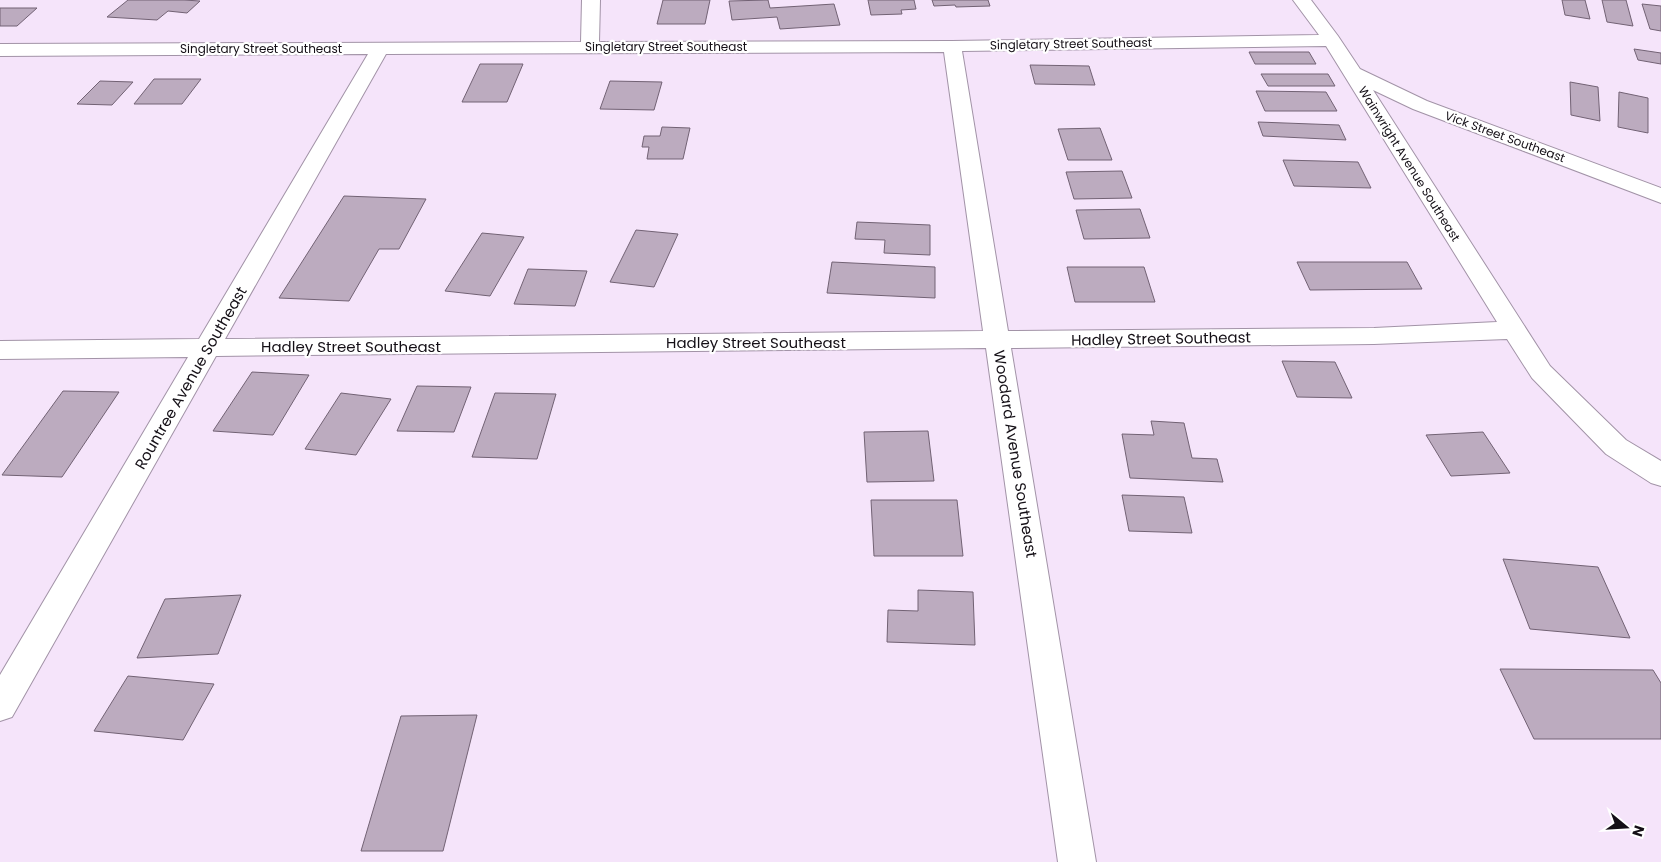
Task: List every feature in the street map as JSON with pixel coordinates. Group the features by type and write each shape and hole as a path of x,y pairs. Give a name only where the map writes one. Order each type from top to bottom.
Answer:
{"street":[{"path":"590,48 591,0"},
{"name":"Wainwright Avenue Southeast","path":"1302,0 1332,40 1512,330 1541,372 1616,447 1661,476"},
{"name":"Singletary Street Southeast","path":"0,50 952,46 1332,40"},
{"name":"Woodard Avenue Southeast","path":"952,46 1077,862"},
{"name":"Rountree Avenue Southeast","path":"0,706 380,49"},
{"name":"Vick Street Southeast","path":"1351,72 1420,105 1661,196"},
{"name":"Hadley Street Southeast","path":"0,350 997,341 1374,336 1512,330"}],"building":[{"path":"128,0 200,1 187,13 168,11 157,20 107,17"},
{"path":"663,0 710,0 705,24 657,24"},
{"path":"768,0 770,8 834,4 840,25 780,29 777,17 732,20 729,1"},
{"path":"868,0 914,0 916,9 901,10 902,14 871,15"},
{"path":"932,0 988,0 990,6 934,6"},
{"path":"1562,0 1585,0 1590,19 1565,15"},
{"path":"1602,0 1626,0 1633,26 1607,22"},
{"path":"1642,4 1661,6 1661,31 1650,29"},
{"path":"0,8 37,8 17,26 0,26"},
{"path":"1634,49 1661,53 1661,64 1638,60"},
{"path":"1249,52 1309,52 1316,64 1255,64"},
{"path":"480,64 523,64 507,102 462,102"},
{"path":"1030,65 1089,66 1095,85 1035,84"},
{"path":"1261,74 1328,74 1335,86 1268,86"},
{"path":"154,79 201,79 182,104 134,104"},
{"path":"100,81 133,82 112,105 77,104"},
{"path":"610,81 662,82 654,110 600,109"},
{"path":"1570,82 1598,87 1600,121 1571,115"},
{"path":"1256,91 1326,92 1337,111 1265,111"},
{"path":"1619,92 1648,98 1648,133 1618,127"},
{"path":"1258,122 1339,125 1346,140 1263,136"},
{"path":"662,127 690,128 683,159 647,159 649,147 642,147 644,136 660,136"},
{"path":"1100,128 1112,160 1068,160 1058,129"},
{"path":"1283,160 1358,162 1371,188 1294,186"},
{"path":"1122,171 1132,198 1074,199 1066,172"},
{"path":"344,196 426,199 399,249 379,249 349,301 279,298"},
{"path":"1140,209 1150,238 1084,239 1076,210"},
{"path":"857,222 930,225 930,255 884,253 885,240 855,239"},
{"path":"636,230 678,234 654,287 610,282"},
{"path":"482,233 524,237 490,296 445,291"},
{"path":"832,262 935,267 935,298 827,293"},
{"path":"1297,262 1407,262 1422,289 1310,290"},
{"path":"1067,267 1144,267 1155,302 1075,302"},
{"path":"528,269 587,271 575,306 514,304"},
{"path":"1282,361 1335,362 1352,398 1297,397"},
{"path":"252,372 309,375 273,435 213,431"},
{"path":"417,386 471,387 454,432 397,431"},
{"path":"63,391 119,392 62,477 2,475"},
{"path":"341,393 391,399 356,455 305,449"},
{"path":"495,393 556,394 537,459 472,457"},
{"path":"1151,421 1184,423 1192,458 1217,459 1223,482 1130,478 1122,434 1154,435"},
{"path":"928,431 934,481 867,482 864,432"},
{"path":"1483,432 1510,473 1451,476 1426,435"},
{"path":"1122,495 1184,497 1192,533 1129,531"},
{"path":"871,500 957,500 963,556 874,556"},
{"path":"1503,559 1598,567 1630,638 1530,629"},
{"path":"918,590 973,592 975,645 887,642 888,610 918,611"},
{"path":"241,595 218,654 137,658 165,599"},
{"path":"1500,669 1653,670 1661,683 1661,739 1534,739"},
{"path":"128,676 214,684 183,740 94,731"},
{"path":"477,715 443,851 361,851 401,716"}]}
